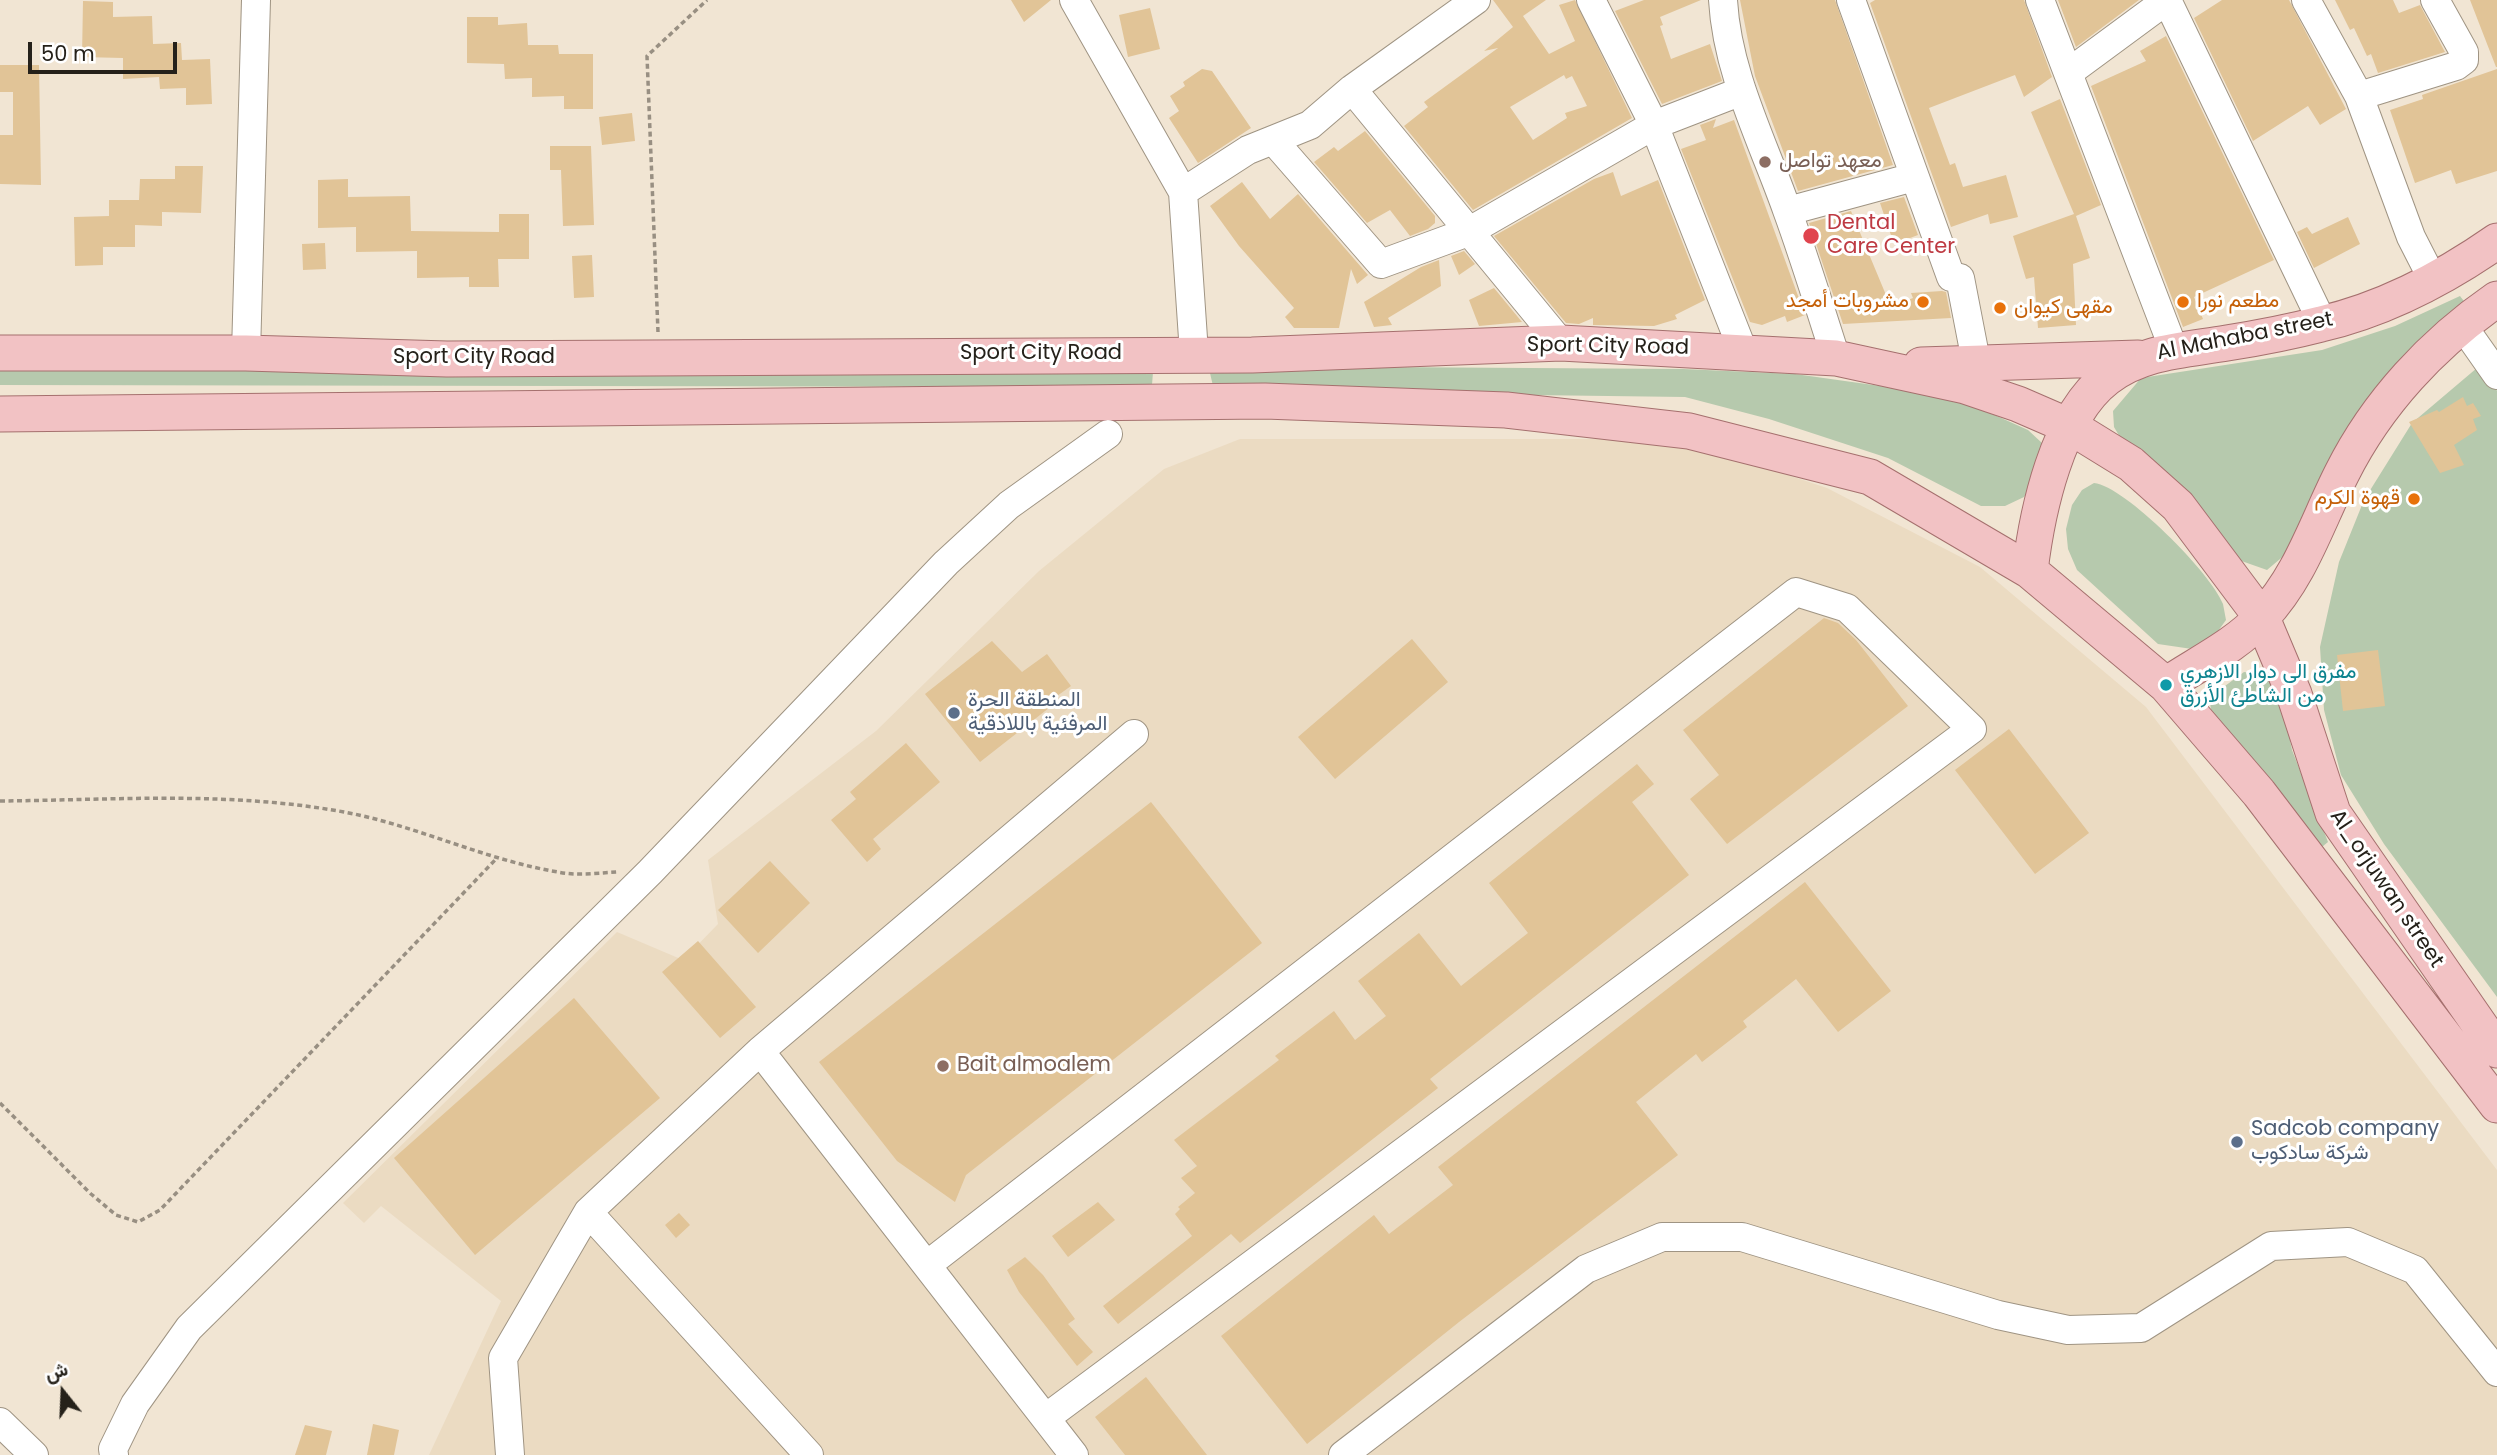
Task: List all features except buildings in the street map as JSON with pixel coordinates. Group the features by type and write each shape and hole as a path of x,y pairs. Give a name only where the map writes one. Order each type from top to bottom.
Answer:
{"main road":[{"name":"Al Mahaba street","path":"2030,571 2039,511 2058,454 2086,401 2107,378 2160,354 2323,324 2434,282 2497,241"},
{"path":"2166,685 2262,618 2289,583 2312,542 2341,475 2366,429 2402,384 2462,325 2496,300 2480,288 2468,261"},
{"name":"Sport City Road","path":"0,353 246,353 447,359 1194,353 1252,355 1560,343 1836,358 1965,386 2018,404 2071,427"},
{"path":"1880,368 1976,361 2160,354"},
{"path":"0,414 1265,401 1506,410 1689,431 1870,477 2030,571"},
{"name":"Al_orjuwan street","path":"2071,427 2131,464 2178,506 2262,618 2294,694 2333,813 2497,1050"},
{"name":"Al_orjuwan street","path":"2030,571 2166,685 2259,793 2497,1105"}],"street":[{"path":"246,353 256,0"},
{"path":"1074,0 1183,192 1194,353"},
{"path":"1183,192 1248,150 1310,125 1352,89 1476,0"},
{"path":"1591,0 1654,125 1743,351"},
{"path":"1723,0 1724,25 1742,90 1787,211 1836,358"},
{"path":"1851,0 1951,277 1960,278 1976,361"},
{"path":"2040,0 2068,73 2160,354"},
{"path":"2068,73 2167,0 2323,324"},
{"path":"2306,0 2359,96 2411,237 2434,282"},
{"path":"2359,96 2456,66 2464,60 2464,52 2435,0"},
{"path":"1352,89 1560,343"},
{"path":"1273,139 1381,264 1468,232 1654,125 1742,90"},
{"path":"1787,211 1914,177"},
{"path":"2462,325 2497,375"},
{"path":"114,1455 113,1449 135,1404 190,1328 650,872 946,564 1009,505 1108,434"},
{"path":"926,1265 1796,592 1847,608 1972,729 1046,1418"},
{"path":"510,1455 503,1358 588,1212 760,1051 1134,734"},
{"path":"760,1051 1074,1455"},
{"path":"588,1212 809,1455"},
{"path":"1343,1455 1586,1269 1662,1237 1742,1237 1998,1315 2068,1330 2141,1328 2271,1246 2348,1242 2415,1270 2497,1372"},
{"path":"0,1422 34,1455"}],"path":[{"path":"660,358 647,56 707,0"},
{"path":"0,801 135,797 271,800 348,812 498,859 561,873 650,872"},
{"path":"0,1103 99,1201 116,1215 138,1222 160,1210 498,859"}],"shaded area":[{"path":"1240,439 1680,439 1827,488 1980,567 2146,707 2497,1170 2497,1455 429,1455 501,1301 381,1206 364,1223 343,1203 617,932 683,960 718,924 708,860 876,731 1039,571 1164,469"}],"green space":[{"path":"2460,296 2473,313 2293,548 2267,570 2233,558 2134,461 2114,427 2113,411 2141,378 2322,350 2395,326"},
{"path":"2484,362 2497,391 2497,997 2384,844 2341,775 2324,710 2320,647 2339,562 2364,500 2412,423"},
{"path":"0,365 1153,372 1152,385 1146,387 0,385"},
{"path":"1224,366 1683,369 1795,374 1909,390 1970,404 2028,430 2042,443 2045,457 2043,470 2024,497 2005,506 1981,506 1888,458 1769,419 1685,397 1223,391 1213,386 1210,373"},
{"path":"2094,483 2126,499 2146,515 2203,573 2223,604 2226,620 2213,638 2192,649 2158,644 2077,570 2068,549 2066,529 2072,505 2082,490"},
{"path":"2244,672 2265,675 2282,700 2292,750 2328,842 2317,851 2211,713 2210,697"}],"place":[{"name":"معهد تواصل","path":"1765,162"},
{"name":"Dental Care Center","path":"1811,236"},
{"name":"مشروبات أمجد","path":"1923,302"},
{"name":"مطعم نورا","path":"2183,302"},
{"name":"مقهى كيوان","path":"2000,308"},
{"name":"قهوة الكرم","path":"2414,499"},
{"name":"مفرق الى دوار الازهري من الشاطئ الأزرق","path":"2166,685"},
{"name":"المنطقة الحرة المرفئية باللاذقية","path":"954,713"},
{"name":"Bait almoalem","path":"943,1066"},
{"name":"Sadcob company شركة سادكوب","path":"2237,1142"}]}
